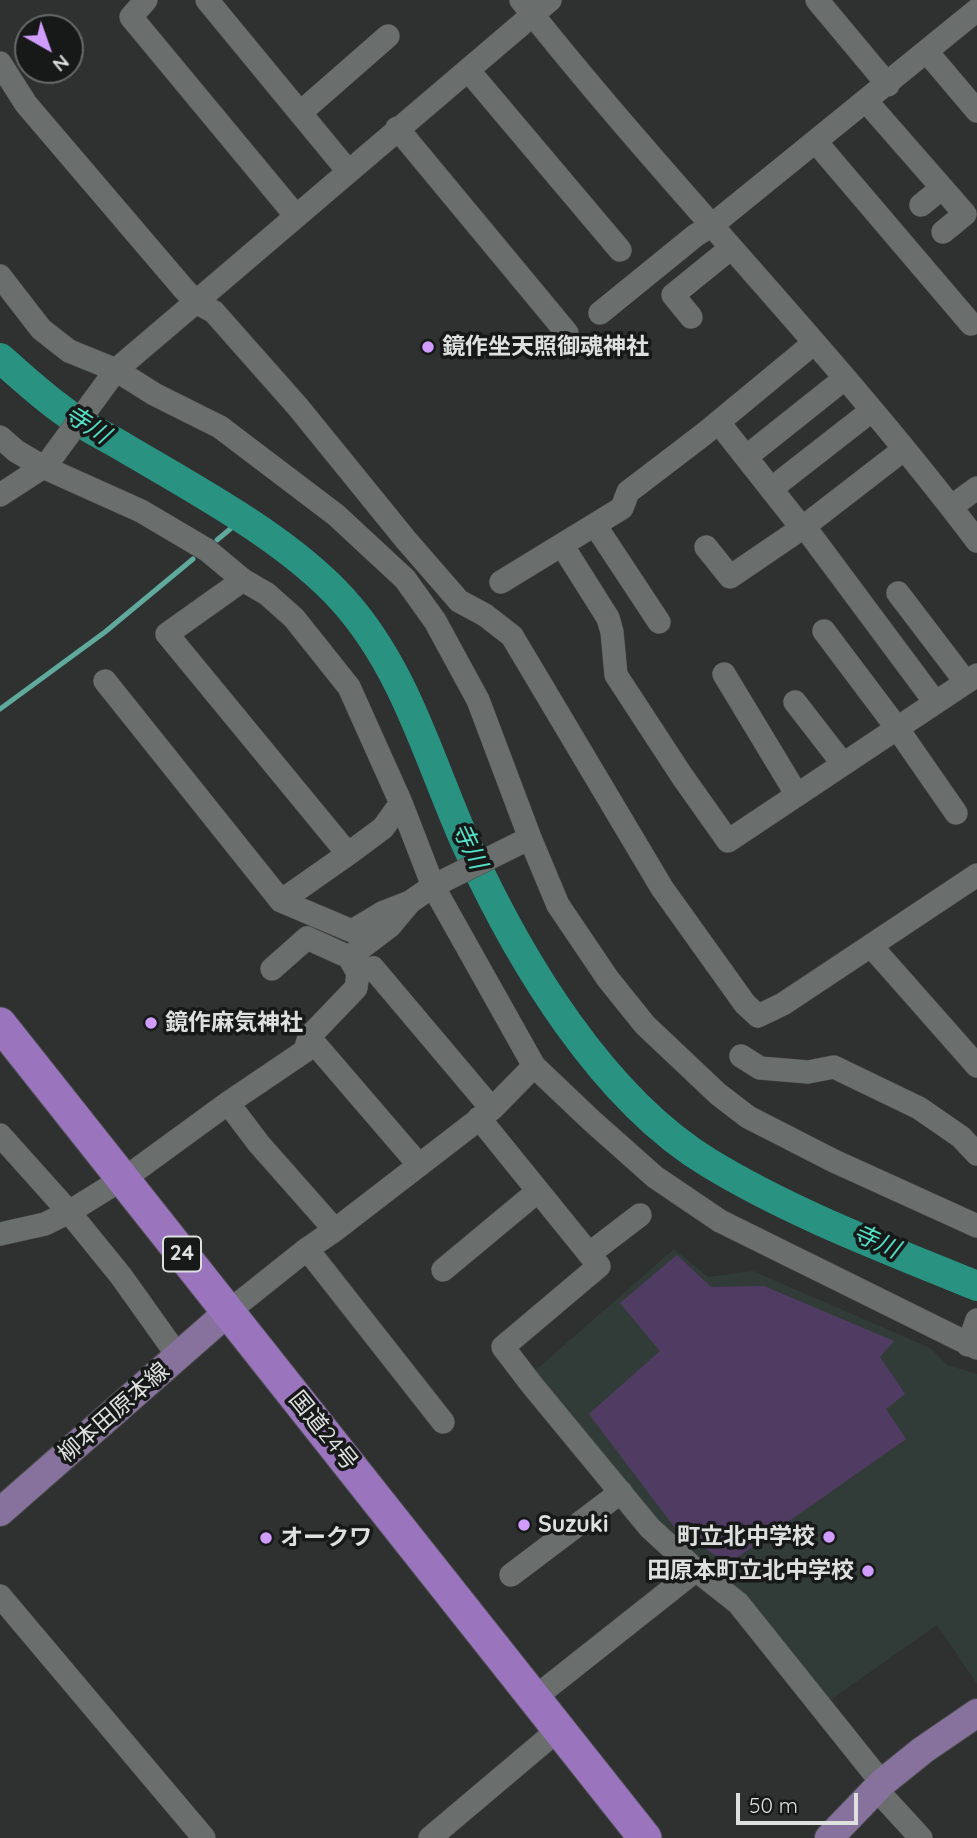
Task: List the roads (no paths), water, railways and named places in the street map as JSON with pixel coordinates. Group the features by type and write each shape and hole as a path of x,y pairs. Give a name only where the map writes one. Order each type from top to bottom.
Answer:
{"highway":[{"name":"国道24号","path":"0,1024 645,1838"}],"main road":[{"name":"柳本田原本線","path":"0,1512 228,1312"},
{"path":"829,1838 879,1786 977,1713"}],"street":[{"path":"146,0 131,17 296,216"},
{"path":"207,0 348,171"},
{"path":"817,0 888,85"},
{"path":"0,495 47,464 113,374 397,128 468,70 535,5 622,124 845,379 977,541"},
{"path":"600,313 696,234 711,226 867,102 977,10"},
{"path":"300,113 388,37"},
{"path":"927,52 977,111"},
{"path":"0,63 26,104 73,162 196,302 214,312 273,378 459,601 485,615 512,636 662,888 745,1004 758,1016 783,1004 872,947 977,875"},
{"path":"468,70 620,250"},
{"path":"867,102 965,214 943,232"},
{"path":"397,128 567,332"},
{"path":"816,142 971,324"},
{"path":"921,205 942,188"},
{"path":"691,317 673,295 731,248"},
{"path":"0,276 41,329 69,351 220,427 336,515 405,579 435,621 478,700 528,839 558,905 645,1026 718,1094 748,1117 822,1155 977,1226"},
{"path":"501,582 622,508 628,492 719,423 814,343"},
{"path":"746,457 845,379"},
{"path":"771,489 871,411"},
{"path":"719,423 803,527 935,702"},
{"path":"0,437 16,451 141,511 207,550 243,580 267,593 294,618 349,687 437,884 534,1066 655,1177 720,1221 974,1335"},
{"path":"706,547 730,577 803,527 904,450"},
{"path":"951,507 977,488"},
{"path":"595,525 659,622"},
{"path":"562,545 608,618 616,675 728,841 971,678 898,593"},
{"path":"243,580 167,634 348,854"},
{"path":"824,631 897,728 956,813"},
{"path":"724,674 797,795"},
{"path":"106,681 281,901 352,931 382,913 410,902 437,884 528,839"},
{"path":"795,702 843,764"},
{"path":"281,901 383,828 401,803"},
{"path":"0,1234 46,1224 69,1212 132,1173 305,1051 309,1037 356,988 354,965 410,902"},
{"path":"272,969 307,938 354,965 373,968 485,1114 538,1191 599,1266 503,1347 650,1528 696,1570 738,1603 921,1838"},
{"path":"872,947 977,1066"},
{"path":"309,1037 419,1165"},
{"path":"741,1056 760,1068 808,1072 834,1067 919,1108 961,1137 977,1154"},
{"path":"228,1312 485,1114 534,1066"},
{"path":"228,1103 259,1144 335,1230"},
{"path":"0,1135 69,1212 121,1276 178,1356"},
{"path":"443,1270 538,1191"},
{"path":"589,1254 640,1215"},
{"path":"307,1249 443,1422"},
{"path":"511,1575 621,1492"},
{"path":"533,1699 696,1570"},
{"path":"0,1597 204,1838"},
{"path":"430,1838 552,1735 560,1732"}],"waterway":[{"name":"寺川","path":"0,358 72,417 211,498 269,536 296,556 343,600 365,628 401,688 469,850 513,937 568,1024 599,1065 634,1102 670,1135 709,1163 774,1199 841,1230 977,1286"},
{"path":"217,540 241,520"},
{"path":"0,709 105,632 193,559"}],"place":[{"name":"鏡作坐天照御魂神社","path":"428,347"},
{"name":"鏡作麻気神社","path":"151,1023"},
{"name":"Suzuki","path":"524,1525"},
{"name":"町立北中学校","path":"829,1537"},
{"name":"オークワ","path":"266,1538"},
{"name":"田原本町立北中学校","path":"868,1571"}]}
